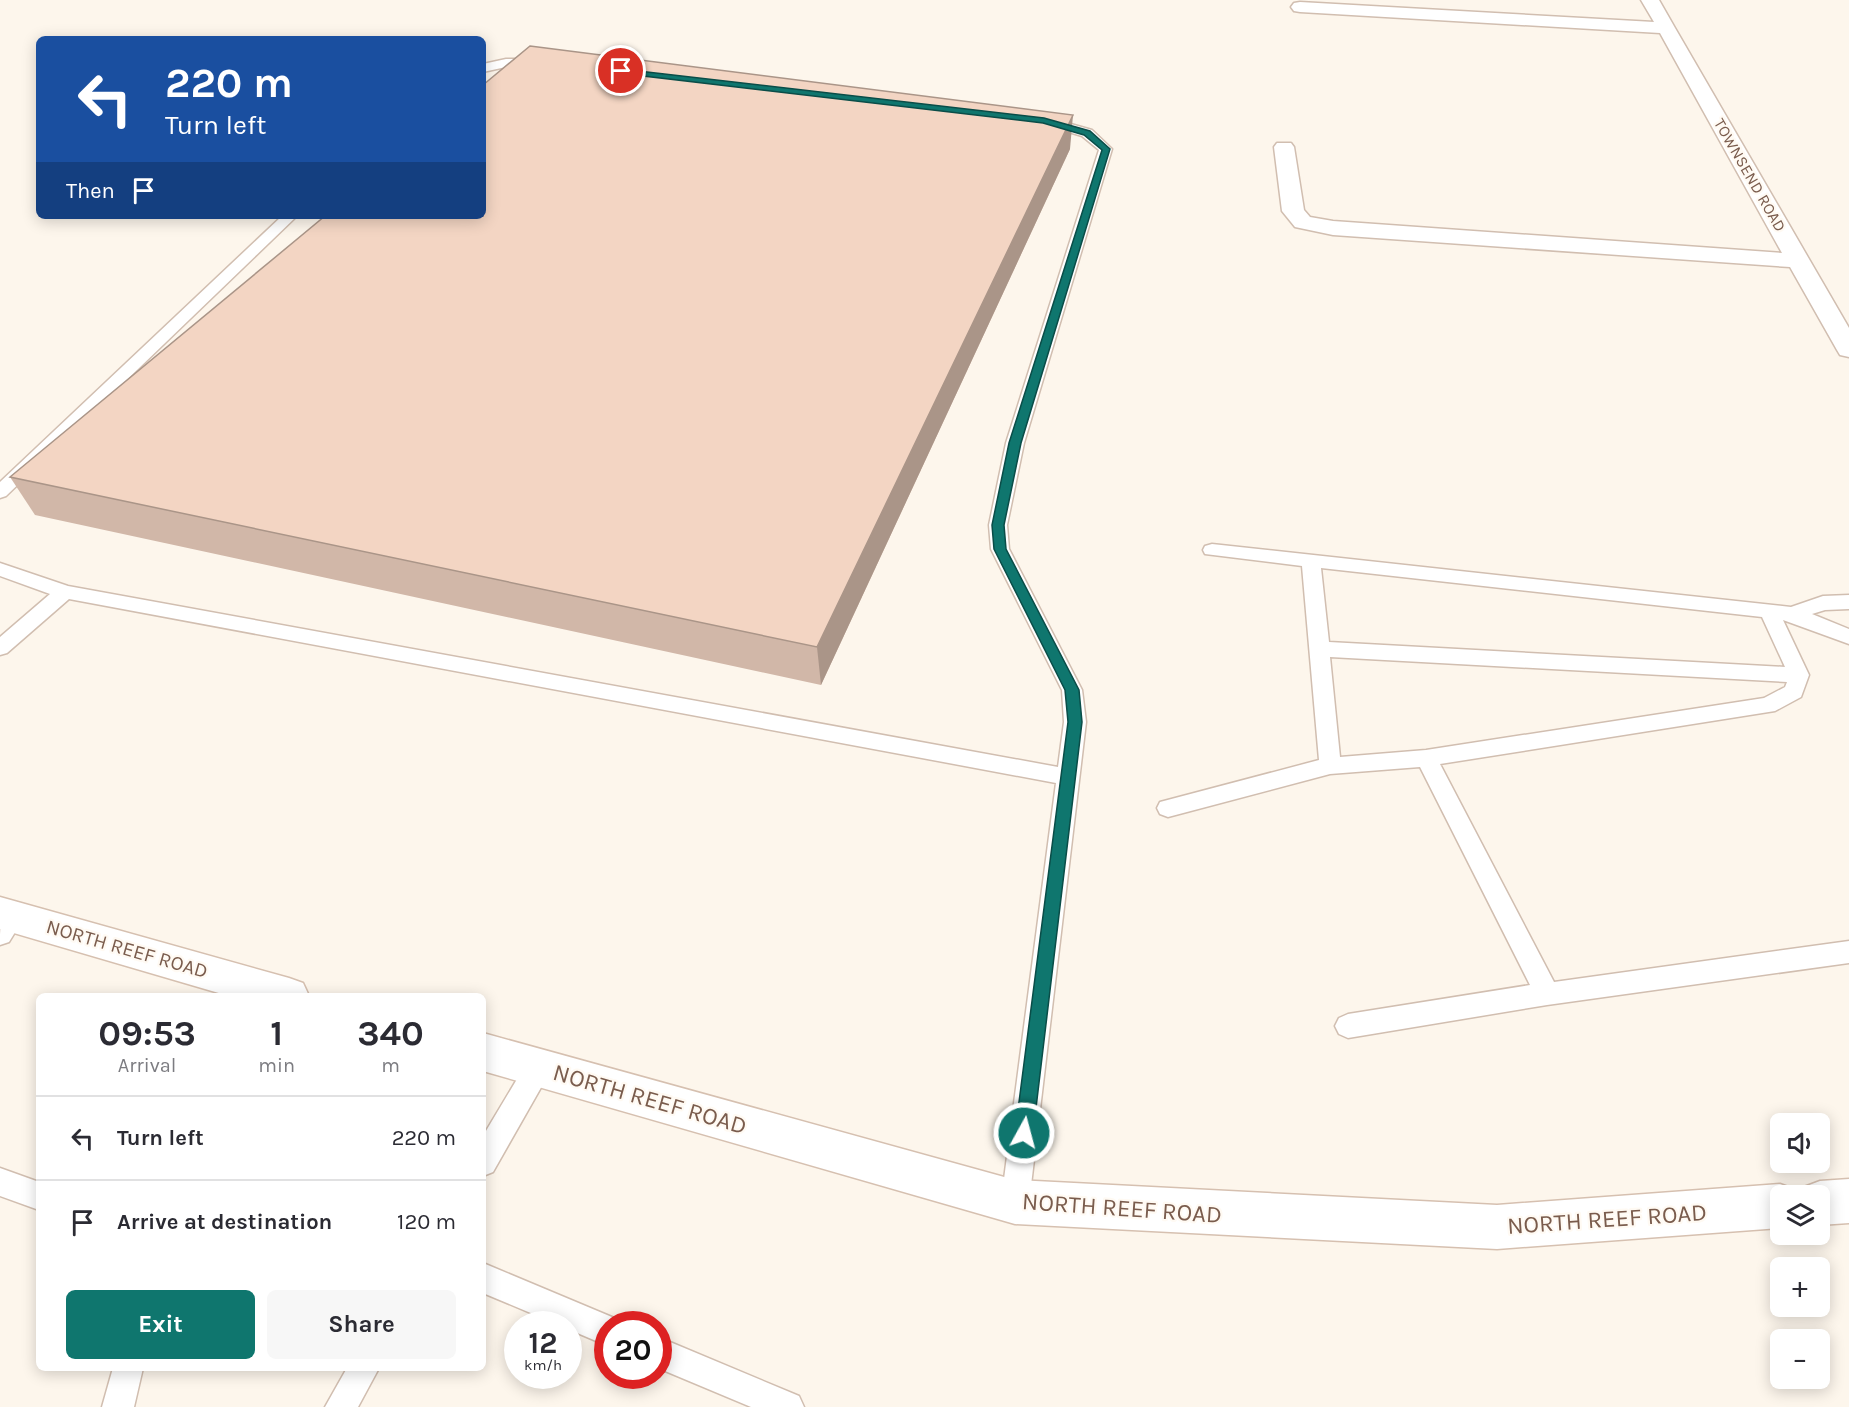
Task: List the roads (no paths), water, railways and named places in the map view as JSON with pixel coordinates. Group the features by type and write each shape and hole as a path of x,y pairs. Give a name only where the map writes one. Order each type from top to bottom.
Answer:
{"street":[{"name":"TOWNSEND ROAD","path":"1650,0 1849,350"},
{"path":"1300,7 1666,28"},
{"path":"1284,147 1293,211 1303,222 1333,228 1798,261"},
{"name":"NORTH REEF ROAD","path":"4,921 278,993"},
{"name":"NORTH REEF ROAD","path":"486,1053 1015,1202 1497,1227 1770,1207"},
{"path":"1830,1202 1849,1201"}],"lane":[{"path":"486,67 506,63 550,63"},
{"path":"1015,1202 1075,722 1072,690 1000,549 998,525 1015,443 1106,149 1087,133 1067,125 1032,119"},
{"path":"0,492 287,219"},
{"path":"1212,550 1792,614 1849,637"},
{"path":"1311,560 1330,766"},
{"path":"0,569 65,592 1068,777"},
{"path":"0,648 65,592"},
{"path":"1792,614 1823,603 1849,602"},
{"path":"1168,808 1330,766 1426,758 1768,705 1794,692 1799,675 1769,612"},
{"path":"1320,649 1799,675"},
{"path":"1426,758 1547,994"},
{"path":"1348,1026 1547,994 1849,952"},
{"path":"486,1157 538,1068"},
{"path":"0,1182 36,1195"},
{"path":"486,1279 594,1325"},
{"path":"672,1358 788,1407"},
{"path":"118,1407 127,1371"},
{"path":"341,1407 361,1371"}]}
